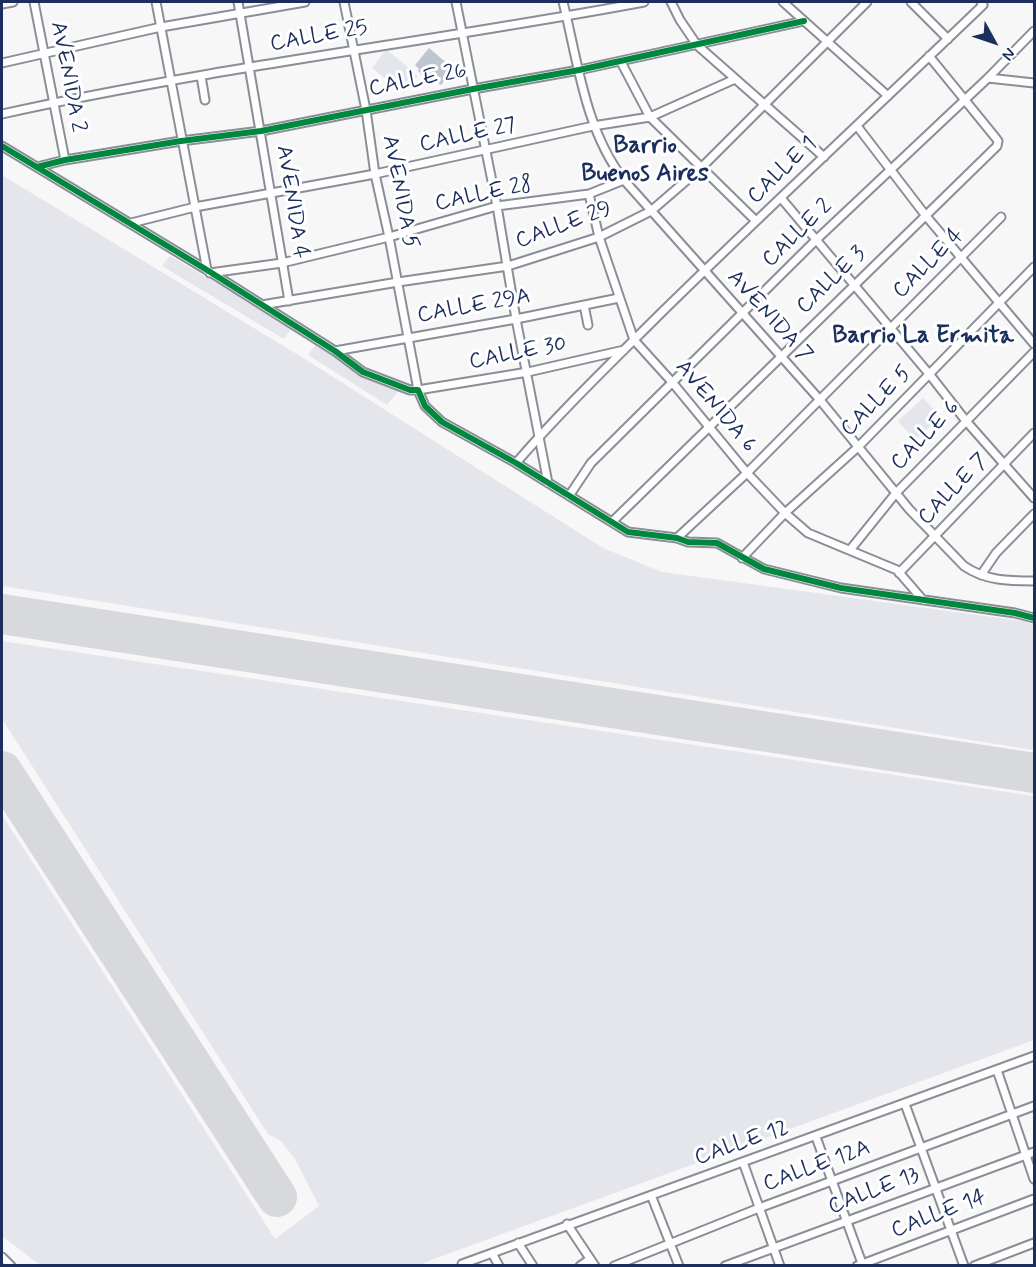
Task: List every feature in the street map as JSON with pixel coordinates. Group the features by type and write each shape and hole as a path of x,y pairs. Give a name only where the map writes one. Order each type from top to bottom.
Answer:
{"street":[{"path":"2,4 13,2"},
{"name":"AVENIDA 2","path":"34,2 65,160"},
{"path":"156,2 181,141 208,271"},
{"name":"AVENIDA 4","path":"238,2 289,301"},
{"path":"2,63 161,27 305,2"},
{"name":"AVENIDA 5","path":"344,2 418,390"},
{"path":"456,2 497,206 548,483"},
{"name":"AVENIDA 7","path":"563,2 593,126 613,165 624,180 820,400 896,493 964,566 981,575 1001,580 1035,581"},
{"name":"CALLE 25","path":"2,114 54,102 353,49 644,2"},
{"path":"671,2 680,20 698,45 824,157"},
{"path":"783,2 888,96"},
{"name":"CALLE 29","path":"262,305 508,266 599,237 651,211 702,167 867,2"},
{"path":"911,2 948,39"},
{"name":"CALLE 1","path":"516,463 539,436 634,340 948,39 982,3"},
{"name":"CALLE 26","path":"37,167 65,160 181,141 261,131 621,62 804,21"},
{"name":"CALLE 2","path":"569,496 591,463 672,382 816,240 892,170 1035,31"},
{"path":"929,56 966,99"},
{"path":"621,62 650,117 756,221"},
{"path":"201,76 205,100"},
{"path":"988,78 1035,83"},
{"name":"CALLE 27","path":"131,223 195,207 375,174 593,126 650,117 735,79"},
{"name":"CALLE 3","path":"613,521 997,146 998,141 966,99"},
{"path":"857,126 960,258 1035,344"},
{"path":"2,146 208,271 335,351 363,372 410,390 418,390 425,406 442,422 516,463 628,532 677,538 688,542 717,543 764,569 841,588 1015,613 1035,618"},
{"name":"CALLE 28","path":"208,271 282,263 389,237 497,206 589,194 624,180"},
{"name":"AVENIDA 6","path":"589,194 599,237 634,340 747,473 785,513 808,533 899,573"},
{"path":"781,198 966,421 1035,498"},
{"name":"CALLE 4","path":"677,538 747,473 1000,217"},
{"name":"CALLE 5","path":"742,558 785,513 858,447 1035,267"},
{"name":"CALLE 29A","path":"335,351 619,298"},
{"path":"584,305 588,325"},
{"name":"CALLE 30","path":"418,390 528,372 624,350"},
{"name":"CALLE 6","path":"850,550 896,493 1035,352"},
{"path":"604,354 609,365"},
{"name":"CALLE 7","path":"899,573 1035,433"},
{"path":"981,575 996,553 1035,514"},
{"path":"899,573 923,600"},
{"name":"CALLE 12","path":"463,1265 567,1224 816,1137 1035,1056"},
{"path":"997,1070 1035,1179"},
{"path":"905,1104 964,1266"},
{"name":"CALLE 12A","path":"614,1266 759,1208 1035,1106"},
{"path":"816,1137 861,1265"},
{"name":"CALLE 13","path":"725,1266 1035,1152"},
{"path":"742,1162 780,1266"},
{"path":"651,1195 679,1266"},
{"name":"CALLE 14","path":"861,1265 1035,1199"},
{"path":"567,1224 593,1262 580,1266"},
{"path":"518,1243 533,1266"},
{"path":"974,1266 1035,1243"},
{"path":"492,1253 499,1266"},
{"path":"2,1257 11,1266"}],"shaded area":[{"path":"429,48 454,69 441,85 434,81 431,84 415,65"},
{"path":"386,49 418,76 404,93 372,68"},
{"path":"2,175 300,356 603,548 662,572 1022,621 1034,625 1034,750 2,586"},
{"path":"170,256 292,327 284,339 162,266"},
{"path":"317,343 400,389 387,405 308,355"},
{"path":"923,398 941,417 915,440 898,421"},
{"path":"2,641 1034,796 1034,1040 421,1265 40,1265 2,1236 2,815 275,1239 319,1206 295,1159 281,1141 268,1134 2,719"}],"runway":[{"path":"2,614 1034,773"},
{"path":"2,771 277,1197"}],"cycle path":[{"path":"37,167 65,160 181,141 261,131 579,70 804,21"},
{"path":"2,146 207,270 335,351 363,372 410,390 418,390 425,406 442,422 516,463 628,532 677,538 688,542 717,543 764,569 841,588 1015,613 1034,618"}],"district":[{"name":"Barrio Buenos Aires","path":"645,161"},
{"name":"Barrio La Ermita","path":"923,337"}]}
